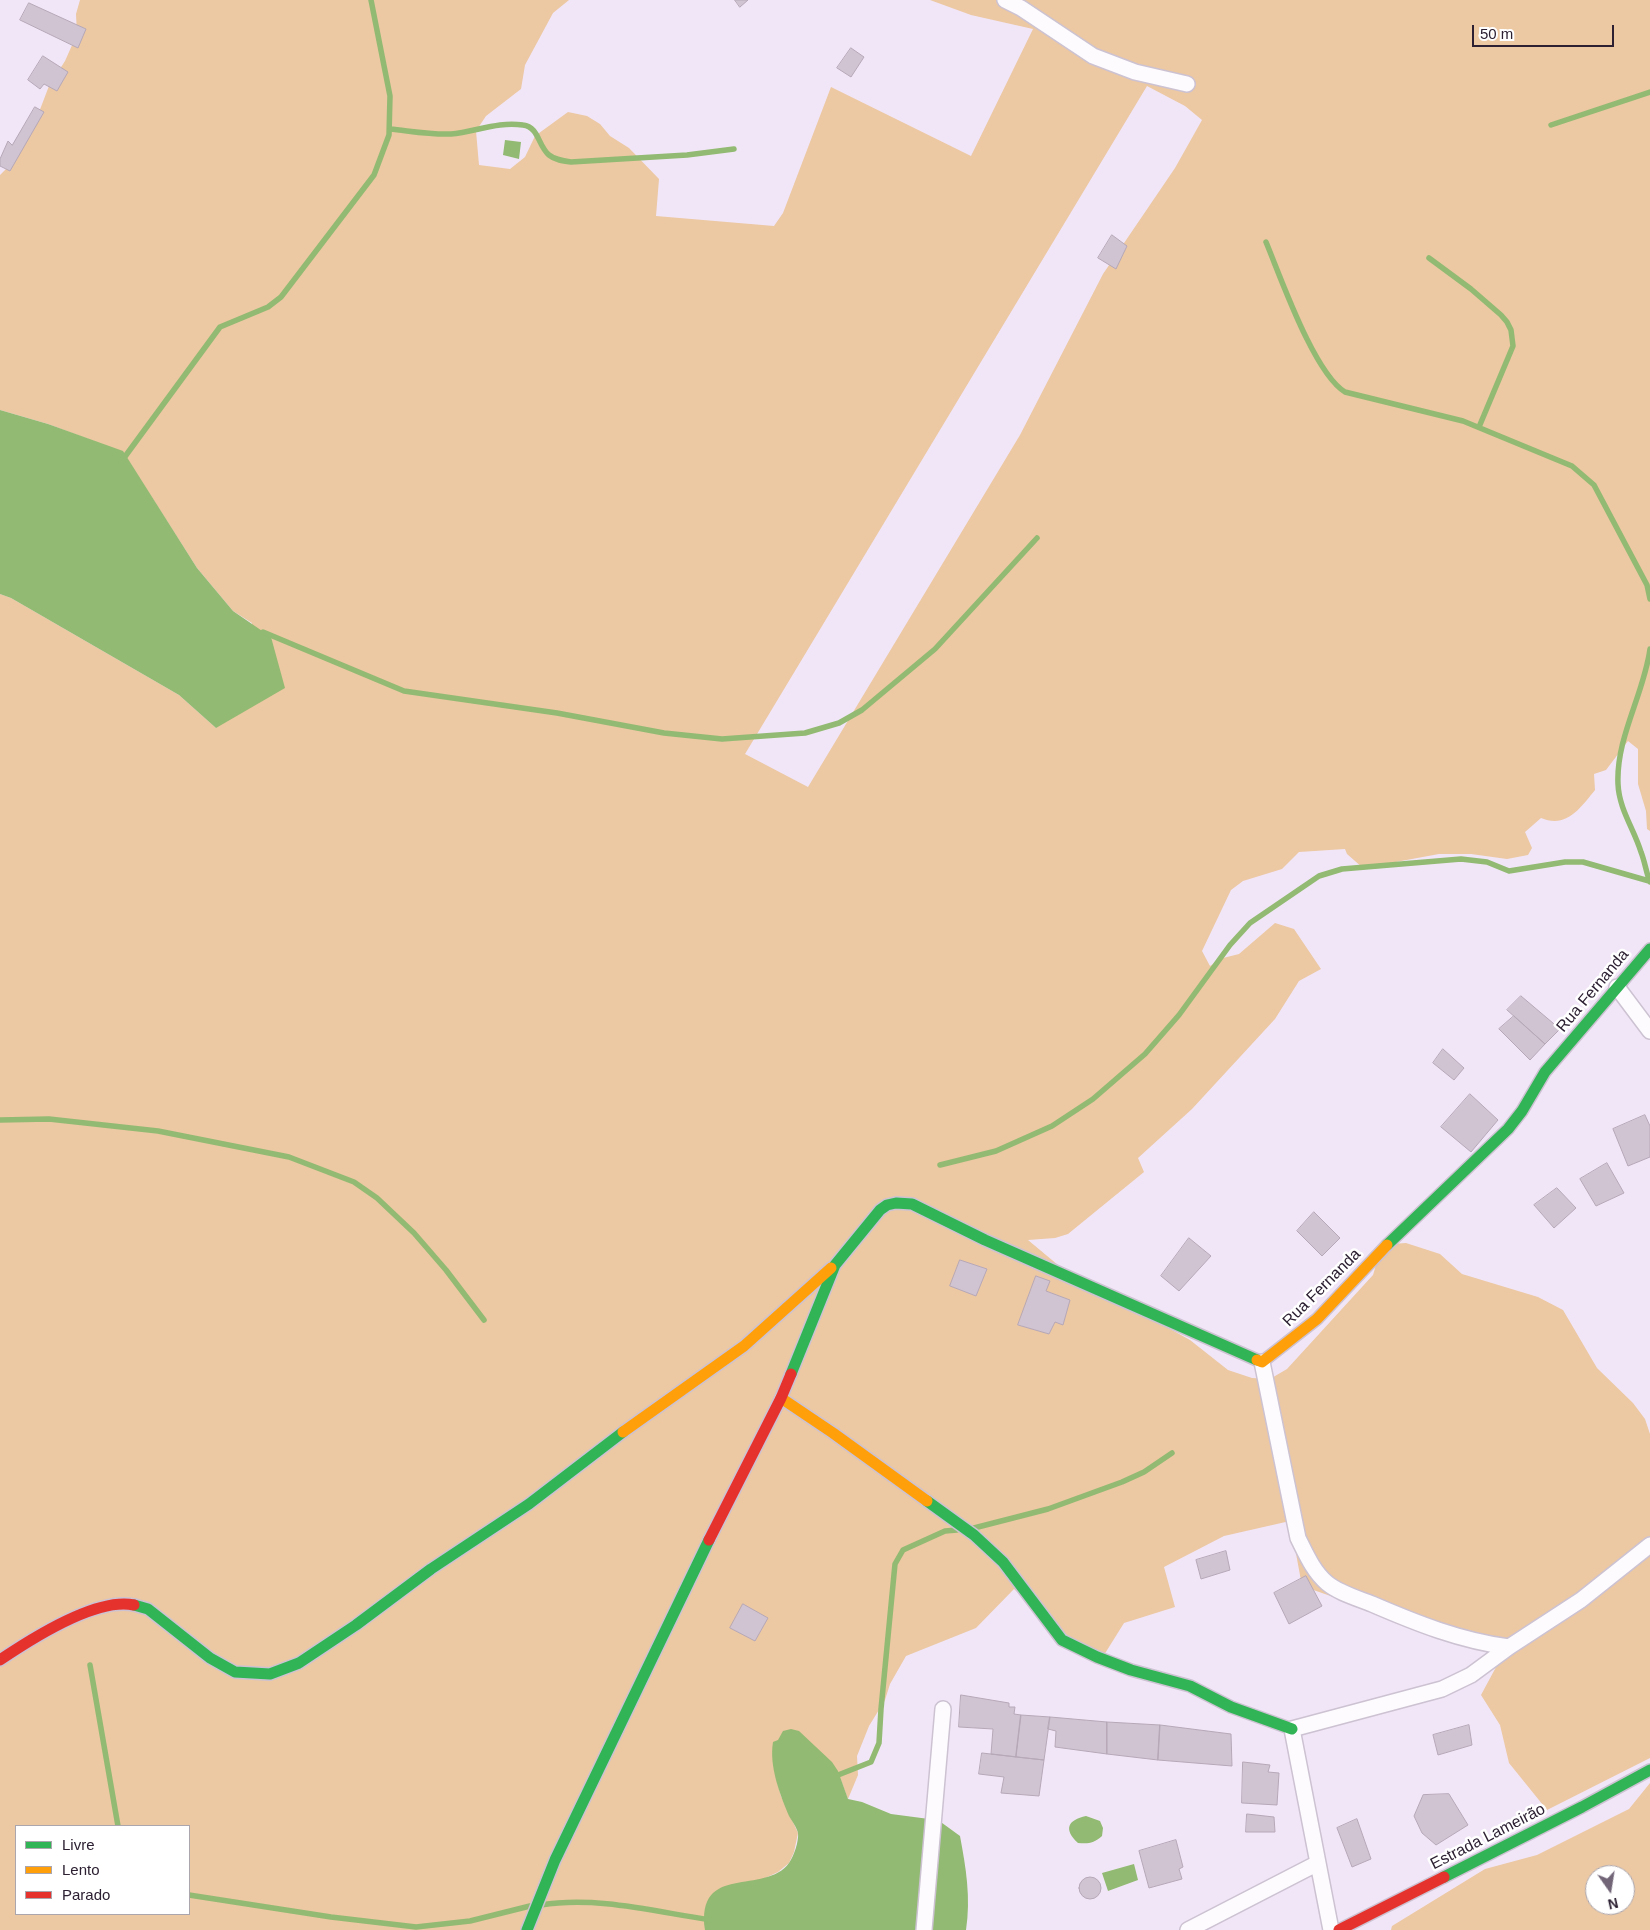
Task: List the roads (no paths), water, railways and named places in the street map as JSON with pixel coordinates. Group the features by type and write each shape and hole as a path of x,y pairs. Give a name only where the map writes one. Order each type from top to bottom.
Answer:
{"street":[{"path":"1005,0 1021,8 1093,56 1135,72 1187,84"},
{"name":"Rua Fernanda","path":"1262,1362 1317,1319 1369,1263 1503,1135 1522,1112 1545,1072 1650,949"},
{"path":"1617,987 1650,1032"},
{"path":"0,1660 34,1637 86,1612 118,1604 132,1604 148,1609 210,1658 235,1672 270,1674 299,1663 356,1625 431,1569 529,1504 633,1424 744,1346 835,1265 866,1226 887,1205 905,1202 985,1240 1262,1362 1298,1538 1311,1564 1327,1583 1348,1594 1420,1624 1482,1644 1509,1647"},
{"path":"527,1930 555,1860 618,1732 681,1595 781,1398 835,1265"},
{"path":"781,1398 834,1432 974,1535 1003,1562 1062,1640 1097,1657 1131,1670 1190,1686 1230,1707 1292,1729 1442,1688 1471,1675 1509,1647 1581,1600 1650,1545"},
{"path":"924,1930 943,1709"},
{"path":"1292,1729 1331,1930"},
{"name":"Estrada Lameirão","path":"1339,1930 1582,1807 1650,1770"},
{"path":"1188,1930 1318,1862"}],"waterway":[{"path":"121,462 220,327 268,307 281,297 374,175 389,135 390,96 371,0"},
{"path":"1551,125 1650,92"},
{"path":"390,129 451,134 505,124 523,125 532,129 549,155 562,161 571,162 687,155 734,149"},
{"path":"1266,242 1310,346 1333,382 1345,392 1463,421 1572,466 1594,485 1647,585 1650,599"},
{"path":"1429,258 1471,289 1501,315 1511,330 1513,346 1479,427"},
{"path":"263,632 404,691 557,713 664,733 722,739 805,733 839,723 862,710 935,649 1037,538"},
{"path":"1650,649 1647,666 1621,749 1618,784 1621,802 1638,844 1650,882"},
{"path":"940,1165 996,1151 1052,1126 1093,1099 1145,1054 1179,1015 1230,945 1250,923 1319,876 1342,869 1461,859 1487,862 1509,871 1565,862 1583,862 1649,881"},
{"path":"0,1120 49,1119 158,1131 289,1157 354,1182 377,1198 414,1233 446,1270 484,1320"},
{"path":"974,1528 1048,1509 1122,1482 1144,1472 1172,1453"},
{"path":"833,1777 871,1762 879,1743 895,1564 903,1550 945,1531 957,1530"},
{"path":"90,1665 118,1825"},
{"path":"190,1895 331,1917 416,1927 470,1921 530,1906"},
{"path":"541,1905 583,1902 648,1909 711,1920"}]}
